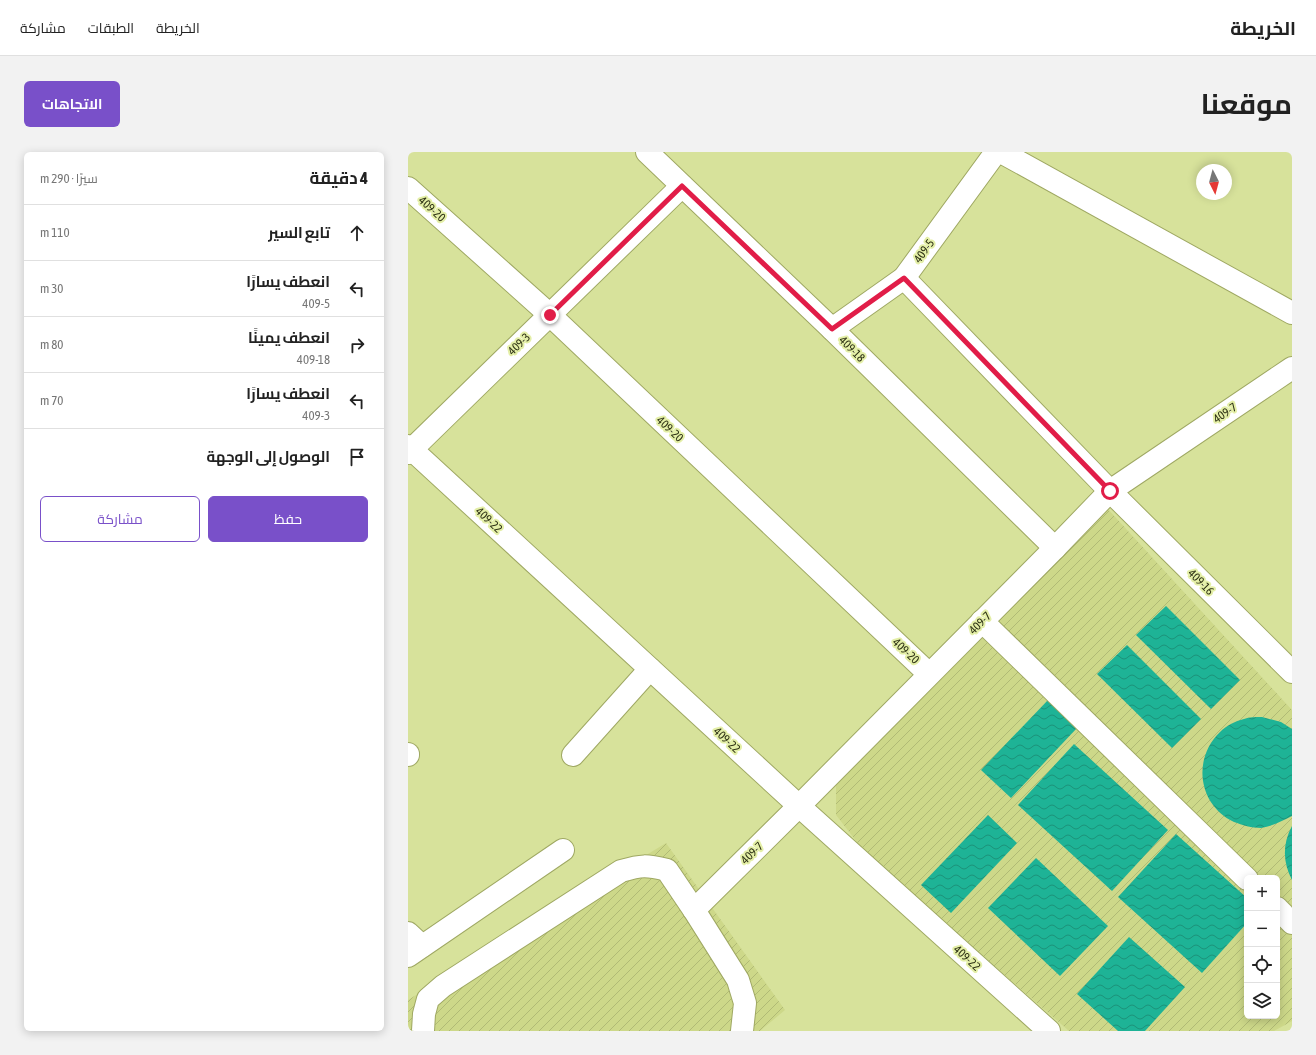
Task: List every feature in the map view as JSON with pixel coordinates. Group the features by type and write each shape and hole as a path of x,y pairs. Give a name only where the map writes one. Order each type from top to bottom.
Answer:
{"street":[{"name":"409-18","path":"647,152 832,329 1055,548"},
{"name":"409-5","path":"832,329 904,278 996,152"},
{"path":"1001,152 1292,313"},
{"name":"409-3","path":"409,449 550,315 682,186"},
{"name":"409-20","path":"408,188 550,315 929,674"},
{"name":"409-16","path":"904,278 1110,491 1292,672"},
{"name":"409-7","path":"694,910 799,806 1110,491 1292,368"},
{"name":"409-22","path":"409,449 799,806 1049,1031"},
{"path":"982,621 1244,876"},
{"path":"573,755 650,669"},
{"path":"413,945 563,850"},
{"path":"423,1031 424,1014 428,999 443,986 621,871 638,866 650,866 667,870 738,980 745,1003 738,1029"},
{"path":"1280,911 1292,923"}],"shaded area":[{"path":"1106,507 1292,710 1292,1021 1274,1031 1069,1031 867,855 836,815 836,785"},
{"path":"666,843 785,1010 760,1031 410,1031 408,1024 408,1000"}],"water":[{"path":"1166,606 1240,680 1211,709 1136,635"},
{"path":"1127,645 1201,719 1172,748 1097,674"},
{"path":"1048,700 1077,728 1011,798 981,770"},
{"path":"1250,717 1262,717 1281,722 1292,729 1292,816 1273,825 1261,828 1234,822 1222,814 1213,805 1206,793 1203,781 1203,768 1205,755 1211,743 1222,730 1231,724"},
{"path":"1074,744 1168,830 1112,891 1018,805"},
{"path":"988,815 1017,843 951,913 921,885"},
{"path":"1292,826 1292,880 1285,860 1285,847"},
{"path":"1176,834 1244,895 1244,926 1202,973 1118,897"},
{"path":"1036,858 1108,926 1060,976 988,908"},
{"path":"1129,937 1185,987 1145,1031 1118,1031 1077,994"}],"route":[{"path":"550,315 682,186 832,329 904,278 1110,491"}]}
